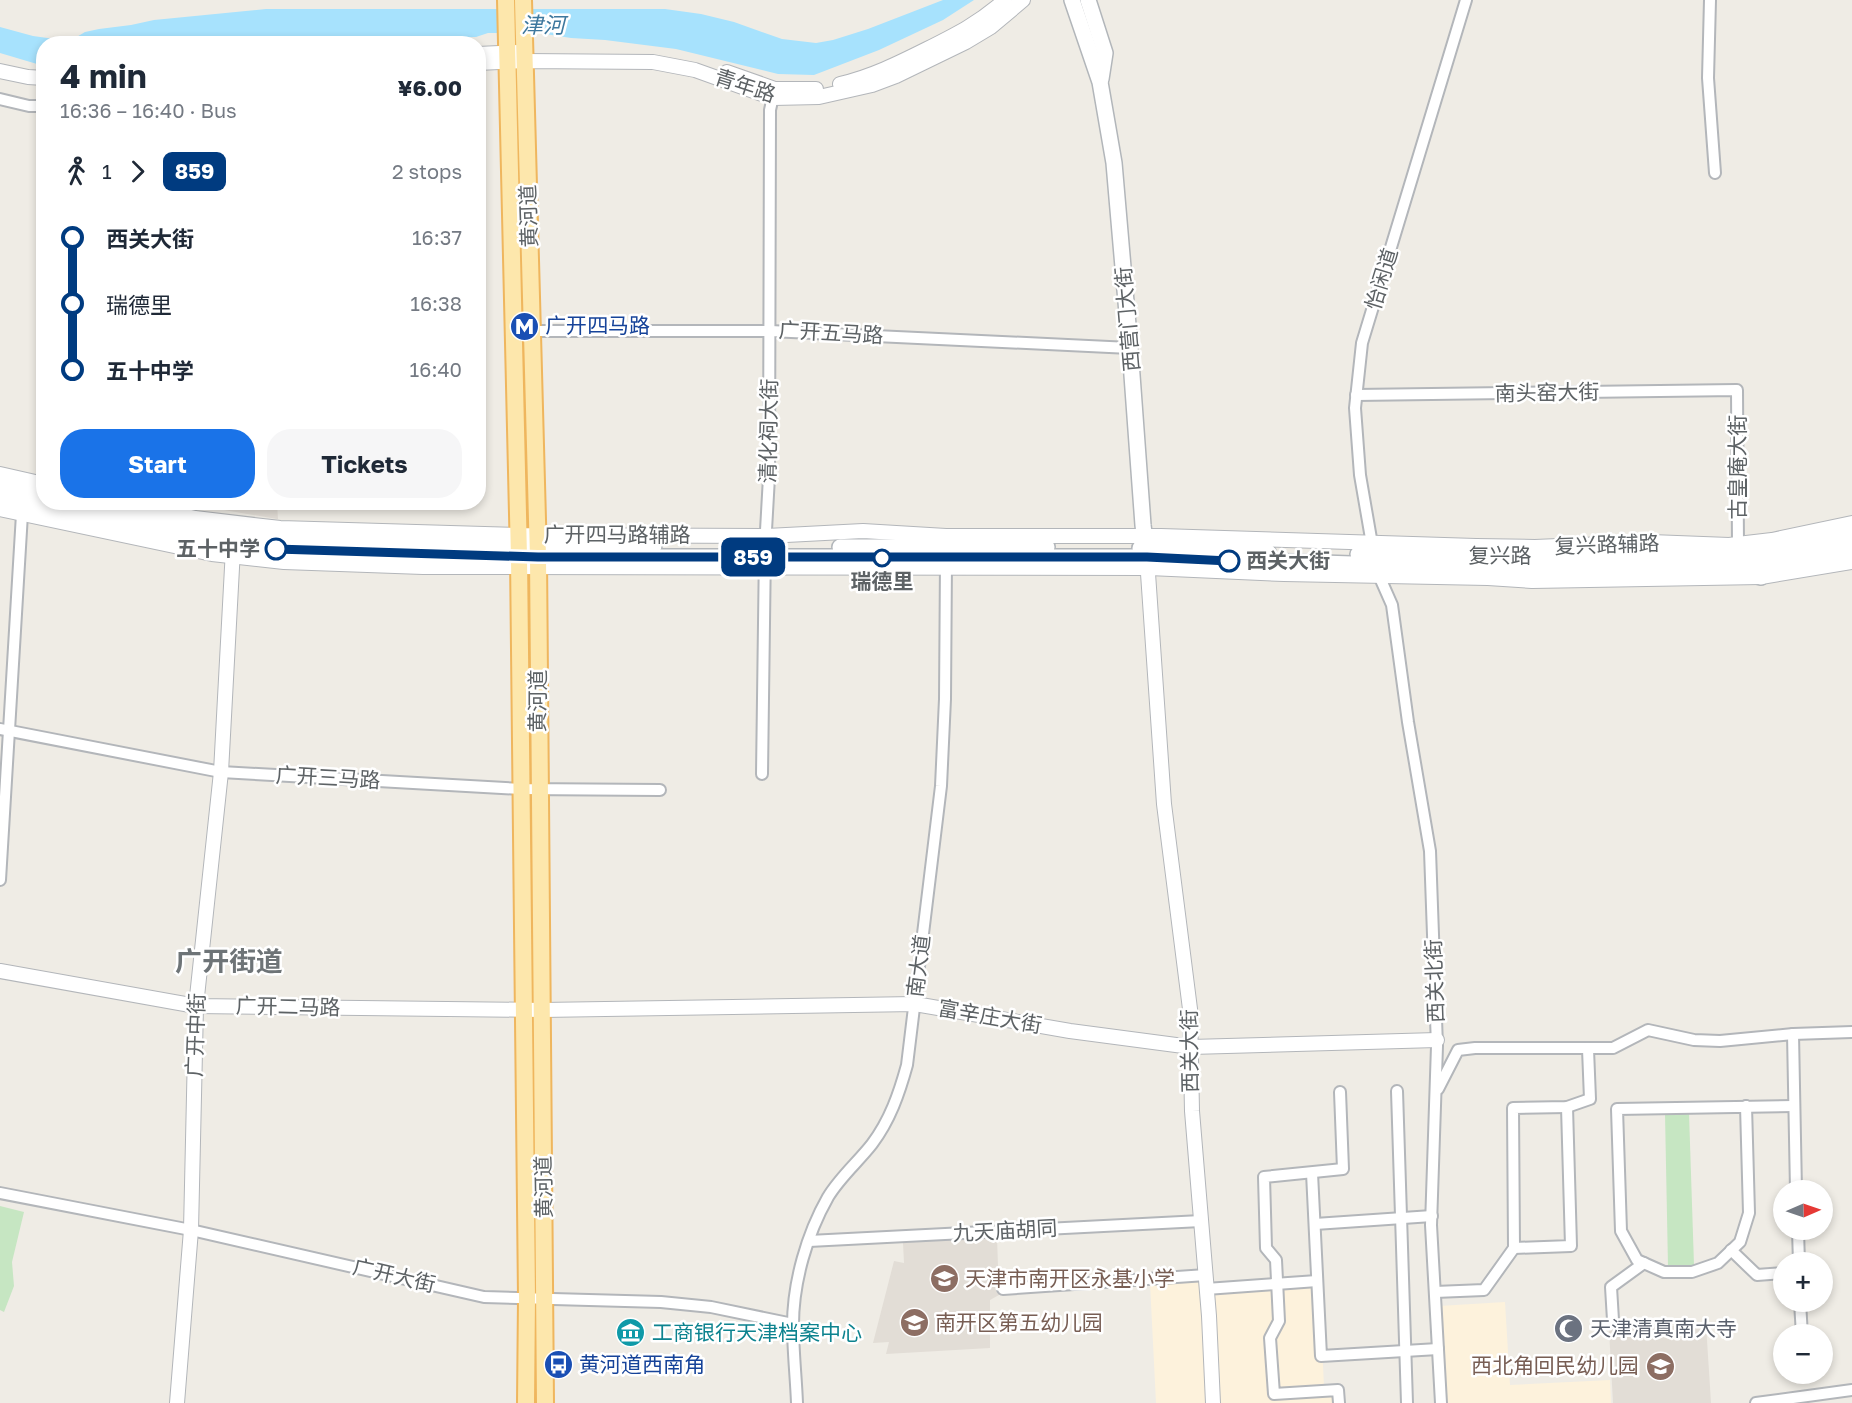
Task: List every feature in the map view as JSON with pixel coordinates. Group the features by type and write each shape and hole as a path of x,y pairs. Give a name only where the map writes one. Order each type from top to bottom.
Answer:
{"main road":[{"name":"西营门大街","path":"1072,0 1100,82 1114,163 1146,552"},
{"name":"西营门大街","path":"1088,0 1105,53 1100,82"},
{"name":"黄河道","path":"514,1 532,331 537,551 545,1403"},
{"name":"黄河道","path":"516,52 526,1403"},
{"path":"0,484 36,492"},
{"path":"0,496 36,504"},
{"path":"61,510 180,537 234,540 249,536 519,551 1146,552"},
{"path":"117,510 205,530 234,540"},
{"name":"复兴路","path":"1375,560 1725,555 1767,552 1852,537"},
{"name":"复兴路","path":"1146,552 1375,560 1502,569 1726,566 1767,563 1852,550"},
{"path":"1726,566 1761,577"}],"street":[{"name":"青年路","path":"774,93 818,89 849,82 890,68 962,32 986,17 1005,0"},
{"name":"青年路","path":"486,54 516,52 662,63 774,93 819,97 872,85 896,76 966,42 991,27 1023,0"},
{"name":"怡闲道","path":"1375,560 1360,475 1355,408 1362,343 1466,0"},
{"path":"1710,0 1708,78 1715,173"},
{"name":"青年路","path":"486,61 516,52"},
{"path":"0,71 36,78"},
{"path":"0,79 36,85"},
{"name":"清化祠大街","path":"762,774 770,330 770,110 774,93"},
{"path":"0,99 36,106"},
{"name":"广开五马路","path":"532,331 770,330 1130,348"},
{"name":"南头窑大街","path":"1356,395 1737,390"},
{"name":"古皇庵大街","path":"1737,390 1738,545"},
{"path":"0,474 36,482"},
{"path":"0,509 212,554 234,540"},
{"path":"161,510 195,518 234,540 257,560 423,567 519,551"},
{"path":"0,880 4,729 22,514"},
{"name":"复兴路辅路","path":"1146,552 1284,574 1375,560 1535,547 1651,542 1738,545 1852,523"},
{"name":"广开四马路辅路","path":"519,551 766,552 863,531 946,552 1146,552"},
{"name":"广开中街","path":"177,1403 191,1230 196,1006 221,772 234,540"},
{"name":"南大道","path":"797,1403 793,1324 800,1268 827,1198 886,1124 899,1094 907,1065 941,786 945,699 946,552"},
{"name":"复兴路辅路","path":"1146,552 1375,560 1488,578 1532,581 1761,577 1852,562"},
{"name":"西关大街","path":"1146,552 1164,804 1190,1009 1192,1111 1213,1403"},
{"name":"西关北街","path":"1375,560 1392,605 1408,722 1430,851 1437,1040 1432,1216 1441,1403"},
{"name":"广开三马路","path":"4,729 221,772 521,789 660,790"},
{"name":"广开二马路","path":"0,971 196,1006 542,1010"},
{"name":"富辛庄大街","path":"542,1010 915,1004 1070,1031 1191,1047 1437,1040"},
{"path":"1437,1091 1458,1050 1613,1048 1648,1030 1694,1040 1720,1041 1793,1034 1852,1032"},
{"path":"1793,1034 1796,1180"},
{"path":"1435,1292 1484,1290 1514,1248 1513,1108 1567,1107 1590,1099 1588,1049"},
{"path":"1397,1091 1407,1403"},
{"path":"1339,1403 1338,1390 1274,1394 1270,1338 1279,1321 1276,1260 1266,1248 1264,1177 1343,1169 1340,1092"},
{"path":"1746,1106 1749,1213 1740,1242 1718,1263 1692,1272 1664,1272 1637,1260 1621,1231 1617,1109 1746,1106 1794,1106"},
{"path":"1514,1248 1571,1246 1567,1107"},
{"path":"1312,1173 1321,1356 1438,1348"},
{"name":"广开大街","path":"0,1193 191,1230 484,1297 688,1304 793,1324"},
{"path":"1315,1224 1432,1216"},
{"name":"九天庙胡同","path":"809,1241 1201,1221"},
{"path":"1731,1251 1756,1275 1773,1274"},
{"path":"1613,1320 1611,1287 1644,1263"},
{"path":"1003,1289 1206,1282 1317,1281"},
{"path":"1756,1403 1852,1390"}],"shaded area":[{"path":"224,510 277,510 277,519"},
{"name":"天津市南开区永基小学","path":"985,1234 985,1238 997,1237 999,1295 990,1300 990,1348 886,1354 889,1342 873,1343 894,1261 904,1263 903,1243"},
{"path":"1201,1280 1222,1291 1319,1285 1324,1386 1339,1386 1340,1403 1156,1403 1150,1283"},
{"path":"1505,1302 1510,1385 1610,1380 1611,1403 1445,1403 1439,1306"},
{"name":"西北角回民幼儿园","path":"1706,1324 1711,1403 1613,1403 1609,1330"}],"green space":[{"path":"1689,1113 1694,1265 1668,1267 1665,1114"},
{"path":"0,1206 24,1212 12,1262 14,1286 4,1312 0,1310"}],"water":[{"name":"津河","path":"943,0 974,0 943,20 879,50 814,75 778,74 676,49 539,33 488,33 479,36 78,36 99,29 154,20 266,9 665,9 734,22 782,39 816,43 868,29"},
{"path":"0,27 36,36 36,64 0,53"}],"bus line":[{"name":"859","path":"276,549 538,557 1147,557 1229,561"}],"place":[{"name":"广开四马路","path":"524,326"},
{"name":"五十中学","path":"276,549"},
{"name":"瑞德里","path":"882,558"},
{"name":"西关大街","path":"1229,561"},
{"name":"天津市南开区永基小学","path":"944,1279"},
{"name":"南开区第五幼儿园","path":"914,1323"},
{"name":"天津清真南大寺","path":"1569,1329"},
{"name":"工商银行天津档案中心","path":"631,1333"},
{"name":"黄河道西南角","path":"558,1365"},
{"name":"西北角回民幼儿园","path":"1660,1366"}],"district":[{"name":"广开街道","path":"229,962"}]}
